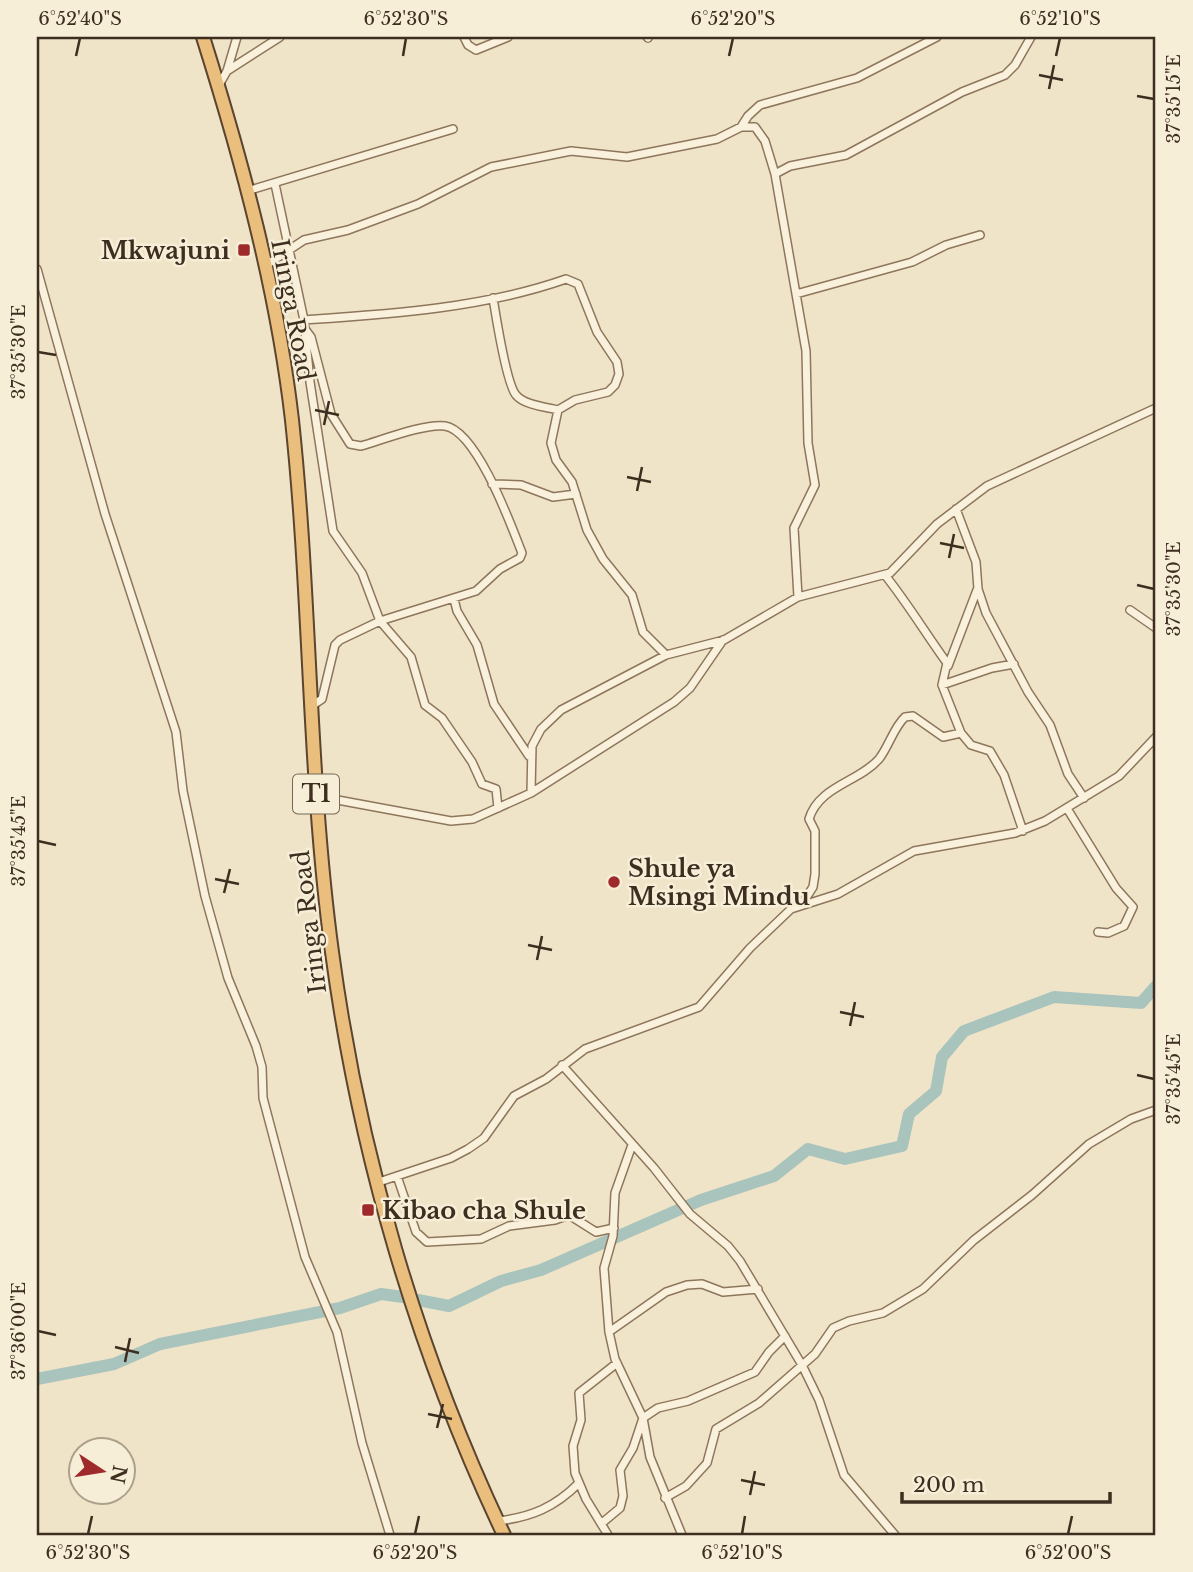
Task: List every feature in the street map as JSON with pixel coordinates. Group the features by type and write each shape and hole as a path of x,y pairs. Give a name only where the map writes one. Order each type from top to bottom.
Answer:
{"highway":[{"name":"Iringa Road","path":"203,37 219,85 265,266 291,417 313,705 316,796 338,996 376,1183 418,1324 458,1430 504,1535"}],"street":[{"path":"228,37 233,49"},
{"path":"219,85 227,71 237,37"},
{"path":"227,71 280,37"},
{"path":"464,37 468,45 476,50 508,37"},
{"path":"265,266 315,236 348,230 418,204 491,167 571,151 626,157 717,139 741,127 760,105 857,78 937,37"},
{"path":"775,174 790,166 846,155 962,92 1005,75 1015,65 1031,37"},
{"path":"741,127 755,127 761,132 775,174 806,351 807,433 815,485 794,528 798,597"},
{"path":"247,191 453,130"},
{"path":"275,184 304,325 333,531 362,573 380,621 411,657 425,705 442,718 472,762 482,784 496,789 498,808"},
{"path":"796,294 912,262 946,246 980,235"},
{"path":"37,269 105,514 176,732 183,791 205,896 228,978 259,1056 263,1097 305,1257 337,1332 362,1443 390,1535"},
{"path":"304,325 493,298 538,289 566,279 578,284 597,332 617,362 619,374 608,392 575,400 558,410 552,432 553,453 576,494 595,546 632,595 643,632 666,655"},
{"path":"493,298 500,341 516,395 526,402 558,410"},
{"path":"304,325 311,337 331,414 350,444 361,446 444,426 457,432 472,447 492,484 509,519 522,556 500,569 476,591 380,621 337,642 322,699 313,705"},
{"path":"531,793 530,757 541,729 555,715 666,655 724,640 798,597 885,575 956,509 987,486 1156,408"},
{"path":"492,484 521,485 553,498 576,494"},
{"path":"956,509 976,562 978,589 986,613 1050,724 1068,774 1084,798"},
{"path":"885,575 926,629 948,666"},
{"path":"978,589 942,685 961,733 973,746 990,751 1004,775 1023,831"},
{"path":"454,599 457,611 477,645 494,704 530,757"},
{"path":"1130,610 1156,628"},
{"path":"316,796 451,821 473,819 531,793 683,696 724,640"},
{"path":"942,685 992,667 1014,664"},
{"path":"802,904 814,883 815,831 809,819 816,805 831,790 878,760 905,717 914,716 943,737 961,733"},
{"path":"376,1183 468,1149 484,1138 514,1096 546,1079 562,1065 596,1044 699,1007 750,948 791,909 838,894 920,849 1023,831 1068,810 1119,776 1156,737"},
{"path":"1068,810 1116,888 1133,907 1124,926 1108,933 1098,932"},
{"path":"562,1065 690,1214 734,1252 802,1365 819,1400 844,1475 895,1535"},
{"path":"665,1498 686,1486 707,1463 716,1429 753,1408 802,1365 840,1324 883,1313 923,1289 974,1240 1032,1195 1089,1144 1131,1119 1156,1110"},
{"path":"632,1145 615,1193 614,1228 604,1271 609,1332 617,1363 643,1419 650,1457 682,1535"},
{"path":"397,1176 416,1232 427,1242 481,1240 509,1226 551,1221 569,1215 596,1232 614,1228"},
{"path":"609,1332 666,1292 687,1285 702,1284 723,1292 758,1289"},
{"path":"601,1524 620,1508 623,1496 620,1470 633,1448 643,1419 658,1408 688,1401 749,1376 785,1336"},
{"path":"608,1535 579,1483 572,1456 581,1420 579,1392 617,1363"},
{"path":"498,1521 524,1518 551,1508 579,1483"}],"waterway":[{"path":"418,1300 449,1306 501,1281 541,1270 701,1200 774,1176 808,1149 845,1159 902,1146 909,1114 936,1091 942,1057 964,1031 1054,997 1141,1003 1156,986"},
{"path":"37,1379 114,1364 160,1344 340,1308 381,1294 403,1297"}],"place":[{"name":"Mkwajuni","path":"244,250"},
{"name":"Shule ya Msingi Mindu","path":"614,882"},
{"name":"Kibao cha Shule","path":"368,1210"}]}
